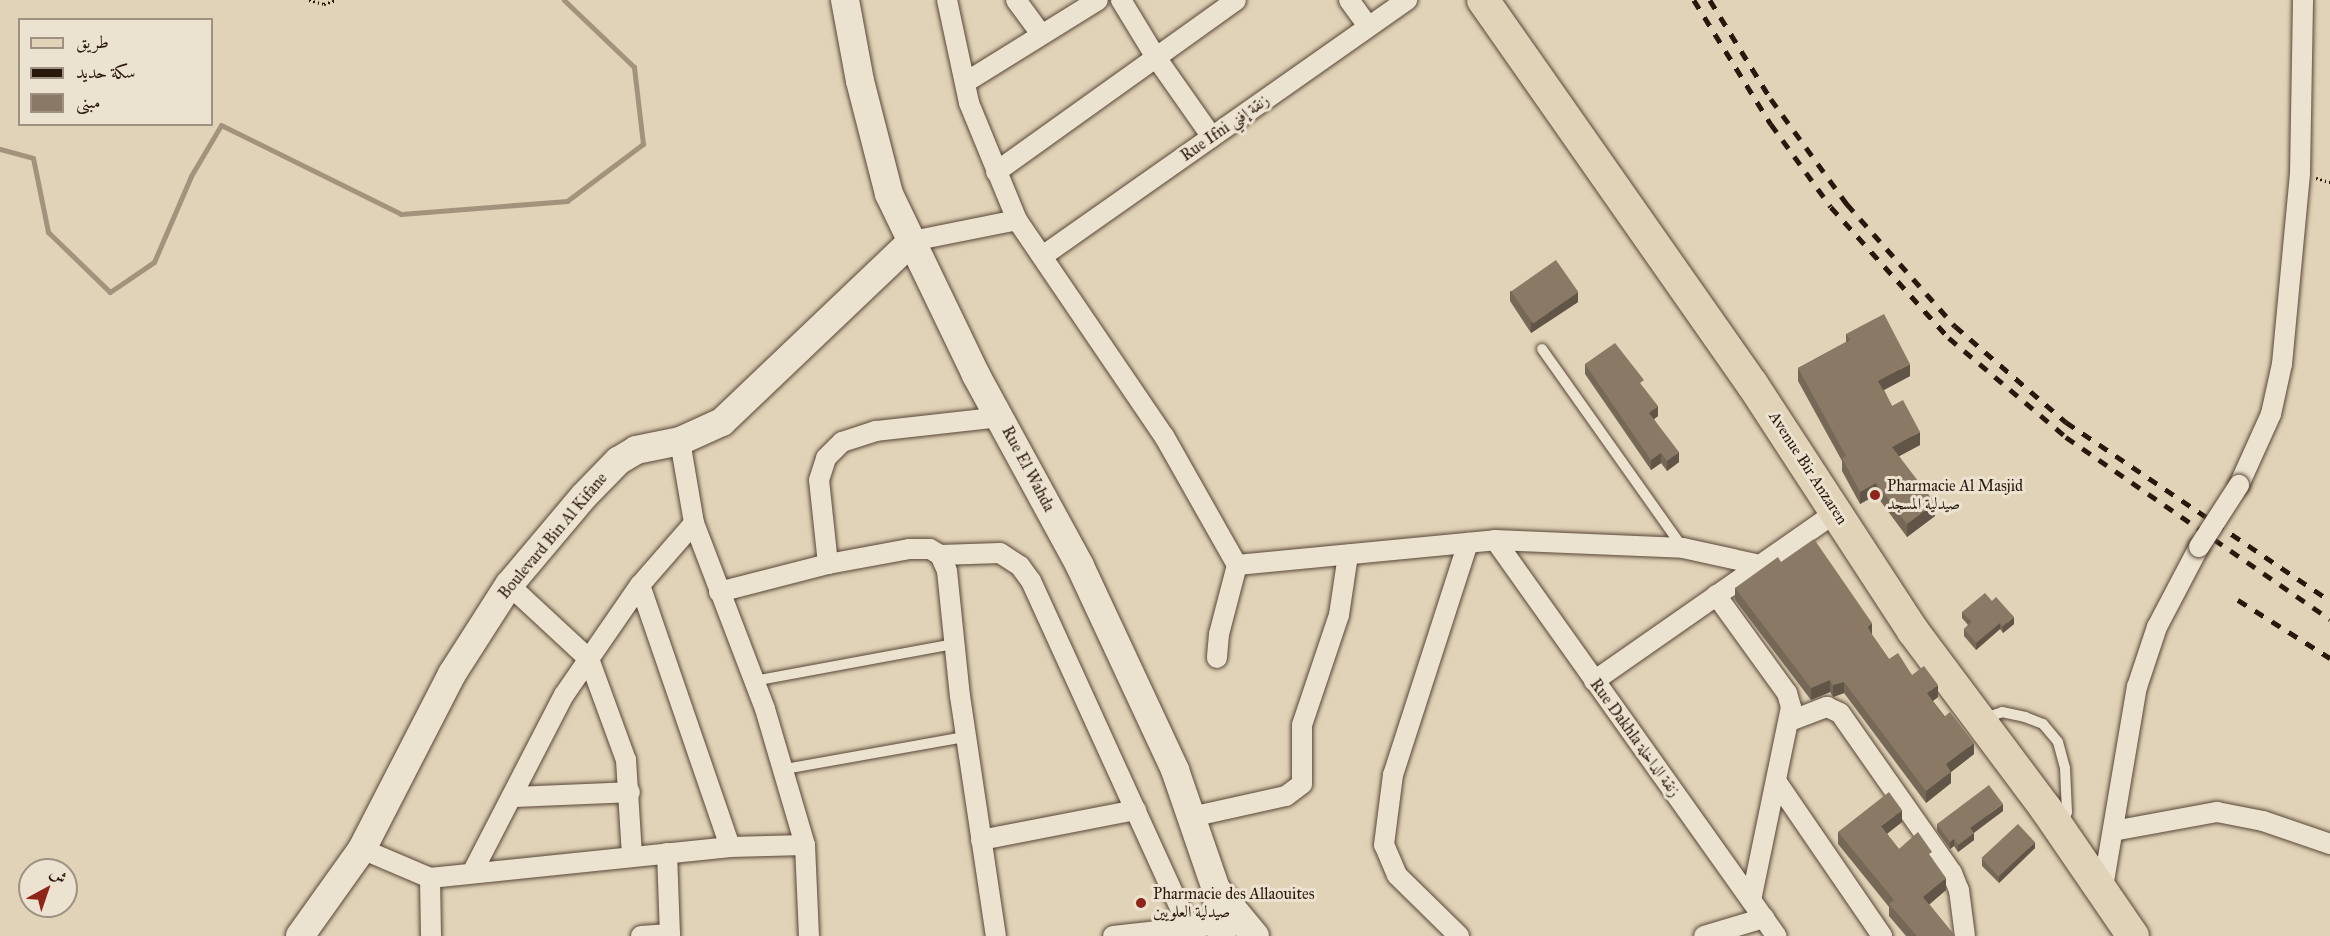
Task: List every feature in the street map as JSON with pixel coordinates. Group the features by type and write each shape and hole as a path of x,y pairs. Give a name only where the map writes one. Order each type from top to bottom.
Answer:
{"main road":[{"name":"Avenue Bir Anzaren","path":"1483,0 1752,384 1913,631 2059,830 2133,936"}],"street":[{"name":"Rue El Wahda","path":"845,0 876,152 889,195 1001,417 1080,566 1175,770 1216,889 1221,930"},
{"path":"947,0 966,82 996,172 1017,220 1044,255 1067,298 1164,436 1237,565 1219,634 1217,658"},
{"path":"1016,0 1041,34"},
{"path":"966,82 1098,0"},
{"path":"1121,0 1155,56 1212,137"},
{"path":"996,172 1236,0"},
{"path":"1349,0 1368,27"},
{"name":"Rue Ifni زنقة إفني","path":"1044,255 1407,0"},
{"path":"2102,893 2137,687 2157,627 2199,547 2238,485 2271,414 2282,364 2299,185 2303,0"},
{"path":"912,241 1017,220"},
{"name":"Boulevard Bin Al Kifane","path":"300,936 362,849 452,674 509,585 618,461 636,450 680,441 722,423 912,241"},
{"path":"828,564 819,480 826,458 842,442 896,428 1001,417"},
{"path":"680,441 694,523 785,768 805,845 808,936"},
{"path":"1594,681 1836,512"},
{"path":"472,873 564,695 640,585 694,523"},
{"path":"1237,565 1495,540 1683,548 1760,565"},
{"name":"Rue Dakhla زنقة الداخلة","path":"1495,540 1776,936"},
{"path":"1459,936 1397,874 1384,845 1393,775 1468,543"},
{"path":"719,592 828,564 923,548 940,555 1000,552 1020,566 1030,581 1189,927"},
{"path":"940,555 947,571 965,737 996,936"},
{"path":"1191,817 1286,796 1302,784 1302,725 1339,615 1348,555"},
{"path":"509,585 589,659 626,760 630,792 632,856"},
{"path":"640,585 730,847"},
{"path":"1716,596 1787,693 1790,721 1751,900"},
{"path":"1790,721 1827,707 1840,713 1952,873 1959,890 1965,936"},
{"path":"1776,781 1882,936"},
{"path":"512,797 630,792"},
{"path":"981,840 1136,810"},
{"path":"2113,831 2217,813 2263,821 2330,844"},
{"path":"362,849 430,878 730,847 805,845"},
{"path":"640,936 670,935 667,853"},
{"path":"430,878 431,936"},
{"path":"1216,889 1255,936"},
{"path":"1704,936 1764,918"},
{"path":"1113,936 1189,927 1221,930"}],"lane":[{"path":"1542,349 1683,548"},
{"path":"754,681 954,644"},
{"path":"1979,720 2002,712 2025,717 2043,724 2058,742 2065,768 2067,812 2059,830"},
{"path":"785,768 965,737"}],"path":[{"path":"309,0 318,4 336,0"}],"building":[{"path":"1556,260 1578,292 1533,323 1511,292"},
{"path":"1884,314 1910,364 1878,381 1892,406 1903,400 1920,432 1892,447 1935,503 1907,524 1876,483 1860,492 1842,458 1846,456 1798,368 1850,340 1846,334"},
{"path":"1615,343 1644,380 1640,383 1658,406 1649,413 1679,452 1667,461 1661,453 1651,460 1585,364"},
{"path":"1814,539 1872,623 1867,627 1889,659 1898,653 1912,675 1924,666 1938,685 1927,693 1944,717 1950,712 1974,743 1946,764 1951,772 1926,791 1844,682 1833,685 1830,680 1811,688 1735,588 1778,557 1781,562"},
{"path":"1985,593 1992,601 1996,597 2014,617 2003,626 2000,623 1976,643 1964,629 1972,622 1962,612"},
{"path":"1989,785 2003,804 1970,828 1974,833 1958,845 1954,839 1950,842 1937,824"},
{"path":"1889,792 1902,810 1881,826 1899,849 1918,832 1932,852 1929,854 1946,878 1923,897 1955,936 1917,936 1889,904 1894,900 1838,832"},
{"path":"2018,824 2035,842 1998,876 1981,858"}],"waterway":[{"path":"0,149 33,158 48,232 110,292 154,262 191,176 221,125 401,214 567,201 643,144 634,67 564,0"}],"railway":[{"path":"1694,0 1771,124 1831,207 1949,338 2066,437 2330,619"},
{"path":"1710,0 1771,99 1847,204 1955,326 2066,422 2330,601"},
{"path":"2238,600 2330,658"}],"place":[{"name":"Pharmacie Al Masjid صيدلية المسجد","path":"1875,495"},
{"name":"Pharmacie des Allaouites صيدلية العلويين","path":"1141,903"}]}
